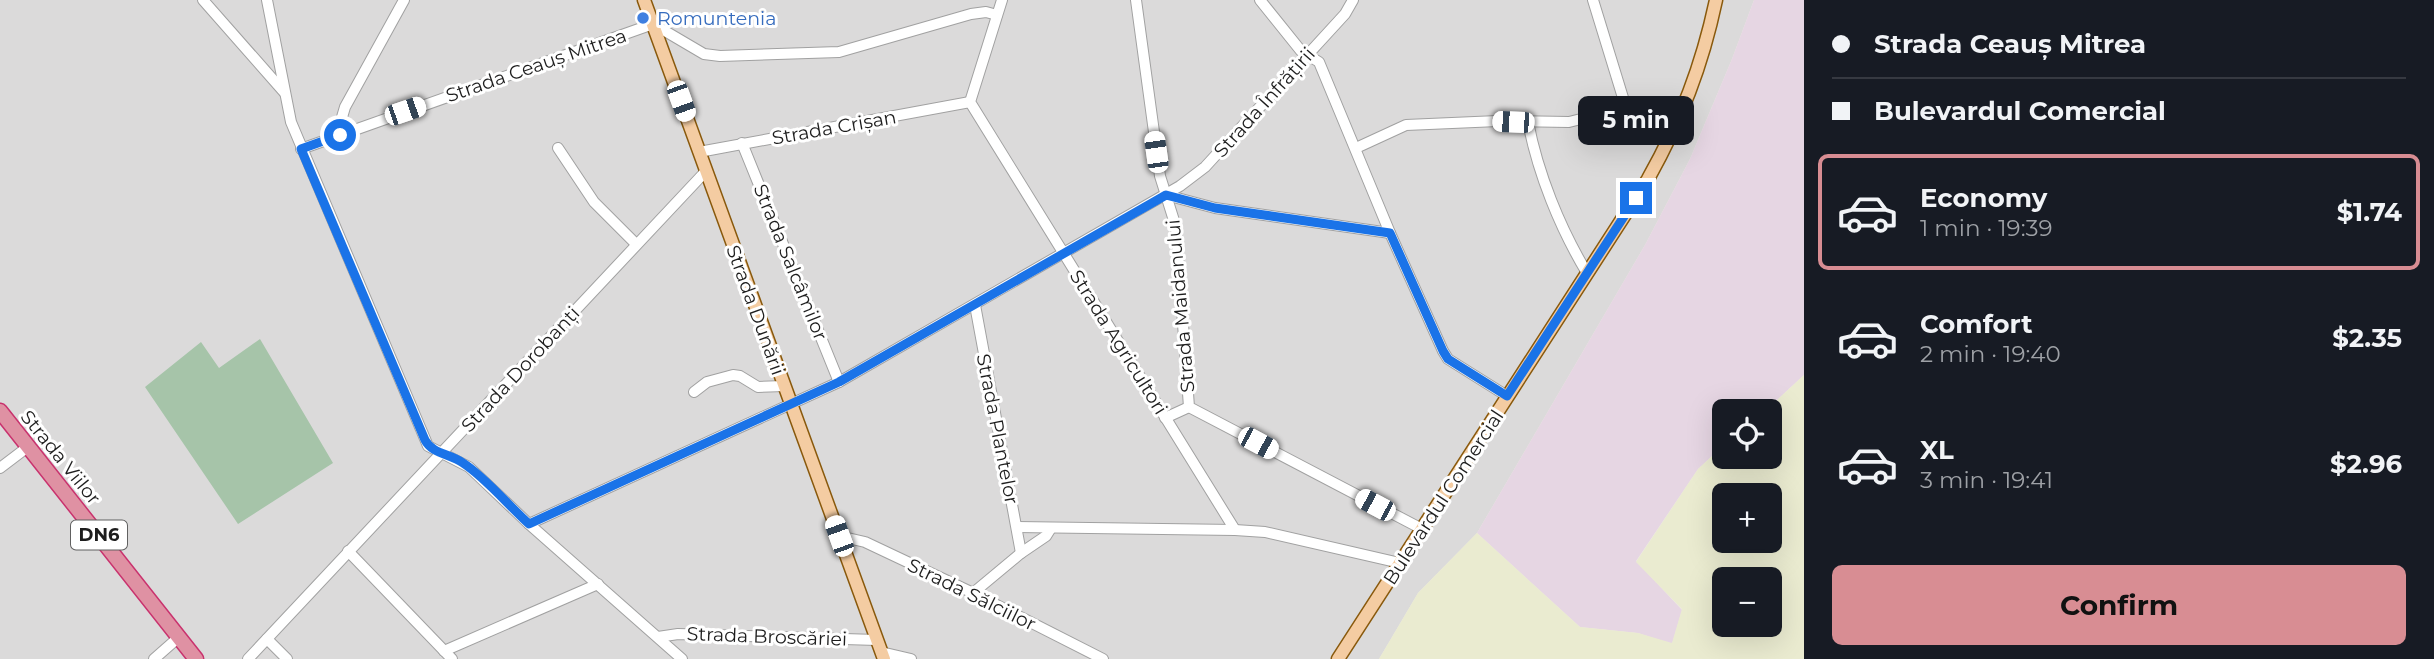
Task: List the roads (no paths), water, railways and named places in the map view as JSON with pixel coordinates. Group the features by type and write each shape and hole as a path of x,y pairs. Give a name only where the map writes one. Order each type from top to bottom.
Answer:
{"highway":[{"name":"Strada Viilor","path":"0,411 196,659"}],"main road":[{"name":"Strada Dunării","path":"644,0 880,650"},
{"name":"Bulevardul Comercial","path":"1338,659 1648,179 1680,120 1695,81 1716,0"}],"street":[{"path":"203,0 285,93"},
{"path":"267,0 291,122 425,440 432,450 468,467 682,659"},
{"path":"340,135 345,107 404,0"},
{"path":"970,102 1002,0"},
{"name":"Strada Maidanului","path":"1136,0 1160,176 1176,226 1189,407 1422,529"},
{"path":"1261,0 1306,55 1319,62 1390,233 1443,351 1448,359 1507,396"},
{"name":"Strada Înfrățirii","path":"529,524 839,382 1166,195 1205,167 1345,14 1353,0"},
{"path":"1593,0 1632,120 1680,120"},
{"path":"653,24 704,54 720,56 839,52 978,12 997,15"},
{"name":"Strada Ceauș Mitrea","path":"301,149 653,24"},
{"name":"Strada Crișan","path":"699,152 970,102"},
{"name":"Strada Agricultori","path":"970,102 1236,530"},
{"path":"1356,149 1406,125 1569,122 1625,103"},
{"path":"1528,122 1538,163 1576,254 1587,273"},
{"name":"Strada Salcâmilor","path":"742,144 839,382"},
{"path":"558,148 594,202 636,244"},
{"name":"Strada Dorobanți","path":"248,659 706,171"},
{"path":"1166,195 1193,203 1390,233"},
{"name":"Strada Plantelor","path":"975,305 1021,553"},
{"path":"694,392 706,382 733,375 740,376 758,387 784,386"},
{"path":"1165,418 1189,407"},
{"path":"0,468 29,446"},
{"path":"1017,527 1265,532 1400,563"},
{"path":"973,593 1046,536 1051,528"},
{"name":"Strada Sălciilor","path":"839,536 865,542 1103,659"},
{"path":"348,551 448,655 598,584"},
{"name":"Strada Broscăriei","path":"658,637 678,634 880,650 911,659"},
{"path":"154,659 179,638"},
{"path":"267,639 287,659"}],"place":[{"name":"Romuntenia","path":"643,18"}]}
